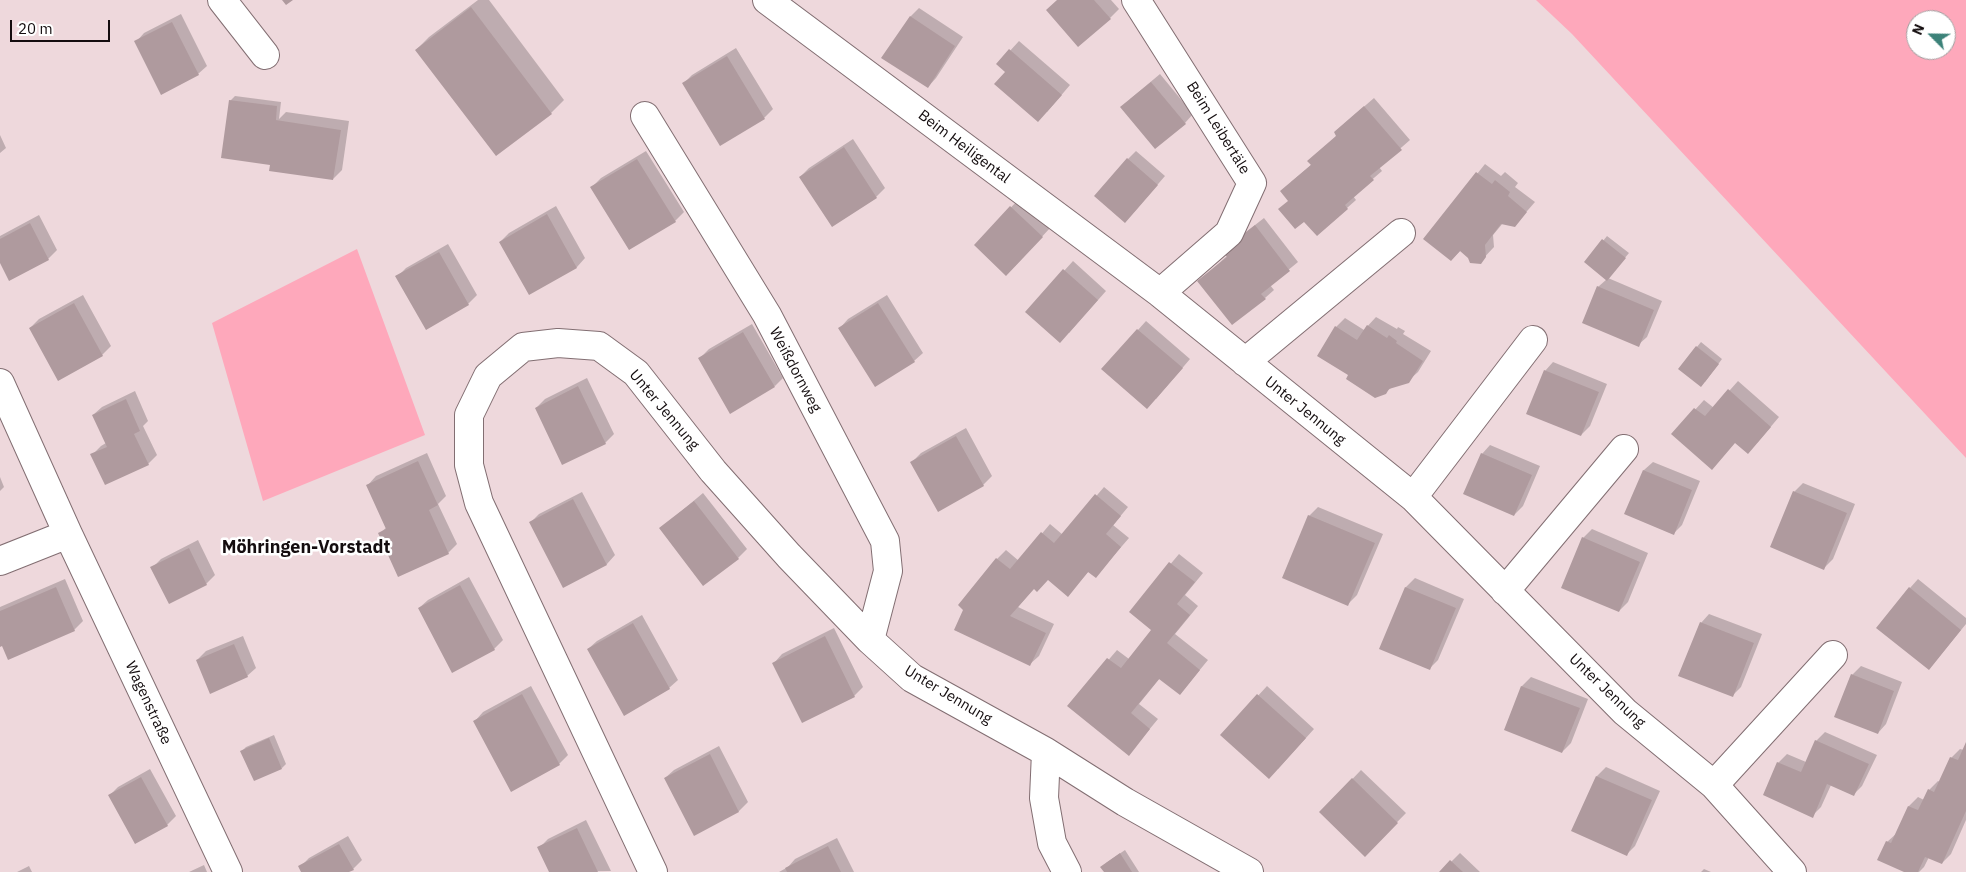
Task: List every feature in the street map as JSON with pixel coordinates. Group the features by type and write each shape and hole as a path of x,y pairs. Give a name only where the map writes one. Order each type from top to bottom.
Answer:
{"street":[{"path":"222,0 265,55"},
{"name":"Beim Heiligental","path":"767,0 1160,294"},
{"name":"Beim Leibertäle","path":"1136,0 1252,183 1229,234 1160,294"},
{"name":"Weißdornweg","path":"645,116 766,316 885,541 888,571 870,640"},
{"path":"1245,362 1401,233"},
{"name":"Unter Jennung","path":"1160,294 1413,497 1625,712 1714,785 1792,872"},
{"path":"1413,497 1533,340"},
{"name":"Unter Jennung","path":"653,872 479,503 469,465 469,415 488,376 524,347 558,343 599,346 636,373 713,470 790,556 870,640 912,678 1046,752 1124,802 1249,872"},
{"name":"Wagenstraße","path":"0,384 68,534 228,872"},
{"path":"1506,591 1624,449"},
{"path":"0,561 68,534"},
{"path":"1714,785 1833,655"},
{"path":"1046,752 1044,798 1052,843 1068,872"}],"shaded area":[{"path":"1536,0 1966,0 1966,458 1572,34"},
{"path":"357,249 425,435 263,501 212,323"}],"building":[{"path":"282,0 293,0 286,5"},
{"path":"1057,0 1094,0 1111,19 1078,47 1046,10"},
{"path":"471,7 552,114 496,156 415,50"},
{"path":"910,16 955,46 928,88 881,58"},
{"path":"172,22 199,75 161,95 134,41"},
{"path":"1009,49 1062,95 1038,122 994,84 1005,72 996,64"},
{"path":"727,56 765,119 720,146 682,83"},
{"path":"1151,82 1186,124 1155,149 1120,107"},
{"path":"229,100 277,106 276,120 341,130 333,180 269,171 270,165 221,158"},
{"path":"1364,106 1402,150 1370,176 1374,180 1345,205 1348,209 1317,236 1304,222 1295,229 1278,209 1288,201 1280,191 1311,165 1307,161 1336,136 1334,132"},
{"path":"844,147 877,198 832,227 799,177"},
{"path":"1127,158 1158,185 1125,223 1094,196"},
{"path":"637,159 676,222 629,250 590,187"},
{"path":"1476,172 1492,184 1495,180 1510,192 1508,196 1527,212 1515,227 1501,224 1485,245 1486,257 1481,264 1470,263 1468,258 1460,251 1451,261 1423,239"},
{"path":"1010,206 1043,237 1006,276 974,245"},
{"path":"547,214 577,268 529,295 499,242"},
{"path":"30,223 49,260 9,281 0,263 0,239"},
{"path":"1255,225 1290,271 1261,294 1266,299 1232,325 1197,281 1227,257 1222,251"},
{"path":"1602,239 1626,258 1607,281 1584,262"},
{"path":"439,252 469,305 426,330 395,276"},
{"path":"1063,269 1098,300 1060,343 1025,312"},
{"path":"1597,286 1654,310 1639,347 1582,323"},
{"path":"74,303 103,356 58,381 29,328"},
{"path":"878,303 915,362 875,387 838,328"},
{"path":"1367,325 1387,338 1389,335 1397,341 1396,343 1423,361 1409,383 1389,389 1386,394 1375,398 1346,379 1348,375 1317,356 1335,326 1357,340"},
{"path":"1137,329 1183,368 1147,409 1101,369"},
{"path":"743,332 775,387 730,414 698,358"},
{"path":"1696,346 1719,364 1701,387 1678,369"},
{"path":"1544,370 1599,392 1581,436 1526,414"},
{"path":"578,386 606,444 562,465 535,408"},
{"path":"1728,389 1771,427 1748,454 1735,443 1712,470 1671,434 1694,408 1705,416"},
{"path":"126,399 140,431 134,434 149,465 105,485 90,454 107,447 92,415"},
{"path":"956,436 984,486 938,512 910,462"},
{"path":"1481,453 1532,475 1514,516 1463,494"},
{"path":"418,461 438,505 429,510 449,554 398,577 378,533 386,529 366,485"},
{"path":"1643,470 1692,490 1674,535 1624,514"},
{"path":"1793,491 1847,513 1824,570 1770,547"},
{"path":"1095,494 1121,516 1106,534 1121,547 1096,578 1088,572 1068,597 1048,580 1037,592 1034,589 1010,616 1046,633 1030,666 954,630 963,610 958,605 996,558 1010,569 1041,532 1054,543"},
{"path":"573,499 607,565 563,588 529,522"},
{"path":"694,501 739,559 703,586 659,528"},
{"path":"1308,515 1375,543 1348,606 1282,578"},
{"path":"1582,537 1640,562 1619,612 1561,588"},
{"path":"189,548 207,585 169,604 150,567"},
{"path":"1169,562 1195,582 1177,604 1190,615 1167,643 1200,670 1180,695 1159,679 1131,713 1150,729 1129,756 1067,706 1107,658 1121,668 1151,630 1129,612"},
{"path":"460,585 495,650 452,673 418,608"},
{"path":"56,587 75,631 8,660 2,646 0,647 0,611"},
{"path":"1405,587 1456,608 1430,670 1379,649"},
{"path":"1909,587 1961,630 1929,670 1876,628"},
{"path":"1700,622 1754,643 1733,697 1678,676"},
{"path":"633,623 670,689 624,716 587,649"},
{"path":"825,636 855,697 802,723 772,663"},
{"path":"234,644 248,677 210,694 196,660"},
{"path":"1851,674 1894,691 1878,734 1834,717"},
{"path":"1521,686 1580,708 1562,753 1504,730"},
{"path":"522,694 560,765 511,792 473,721"},
{"path":"1257,694 1306,738 1269,779 1220,735"},
{"path":"269,738 282,769 254,781 240,751"},
{"path":"1815,740 1869,764 1854,796 1827,784 1813,818 1763,795 1777,762 1801,772"},
{"path":"1966,742 1966,811 1942,864 1925,857 1918,872 1904,872 1877,860 1886,841 1891,843 1908,806 1918,810 1928,789 1934,792 1950,757 1958,760"},
{"path":"710,754 739,812 694,836 664,778"},
{"path":"1596,776 1652,800 1627,856 1571,831"},
{"path":"141,777 168,826 135,844 108,795"},
{"path":"1352,778 1398,823 1365,857 1319,812"},
{"path":"577,828 598,872 549,872 537,847"},
{"path":"339,844 354,870 349,872 301,872 298,866"},
{"path":"828,846 841,872 787,872 785,868"},
{"path":"1120,853 1132,872 1104,872 1100,867"},
{"path":"1450,860 1463,872 1439,872"}],"district":[{"name":"Möhringen-Vorstadt","path":"306,548"}]}
